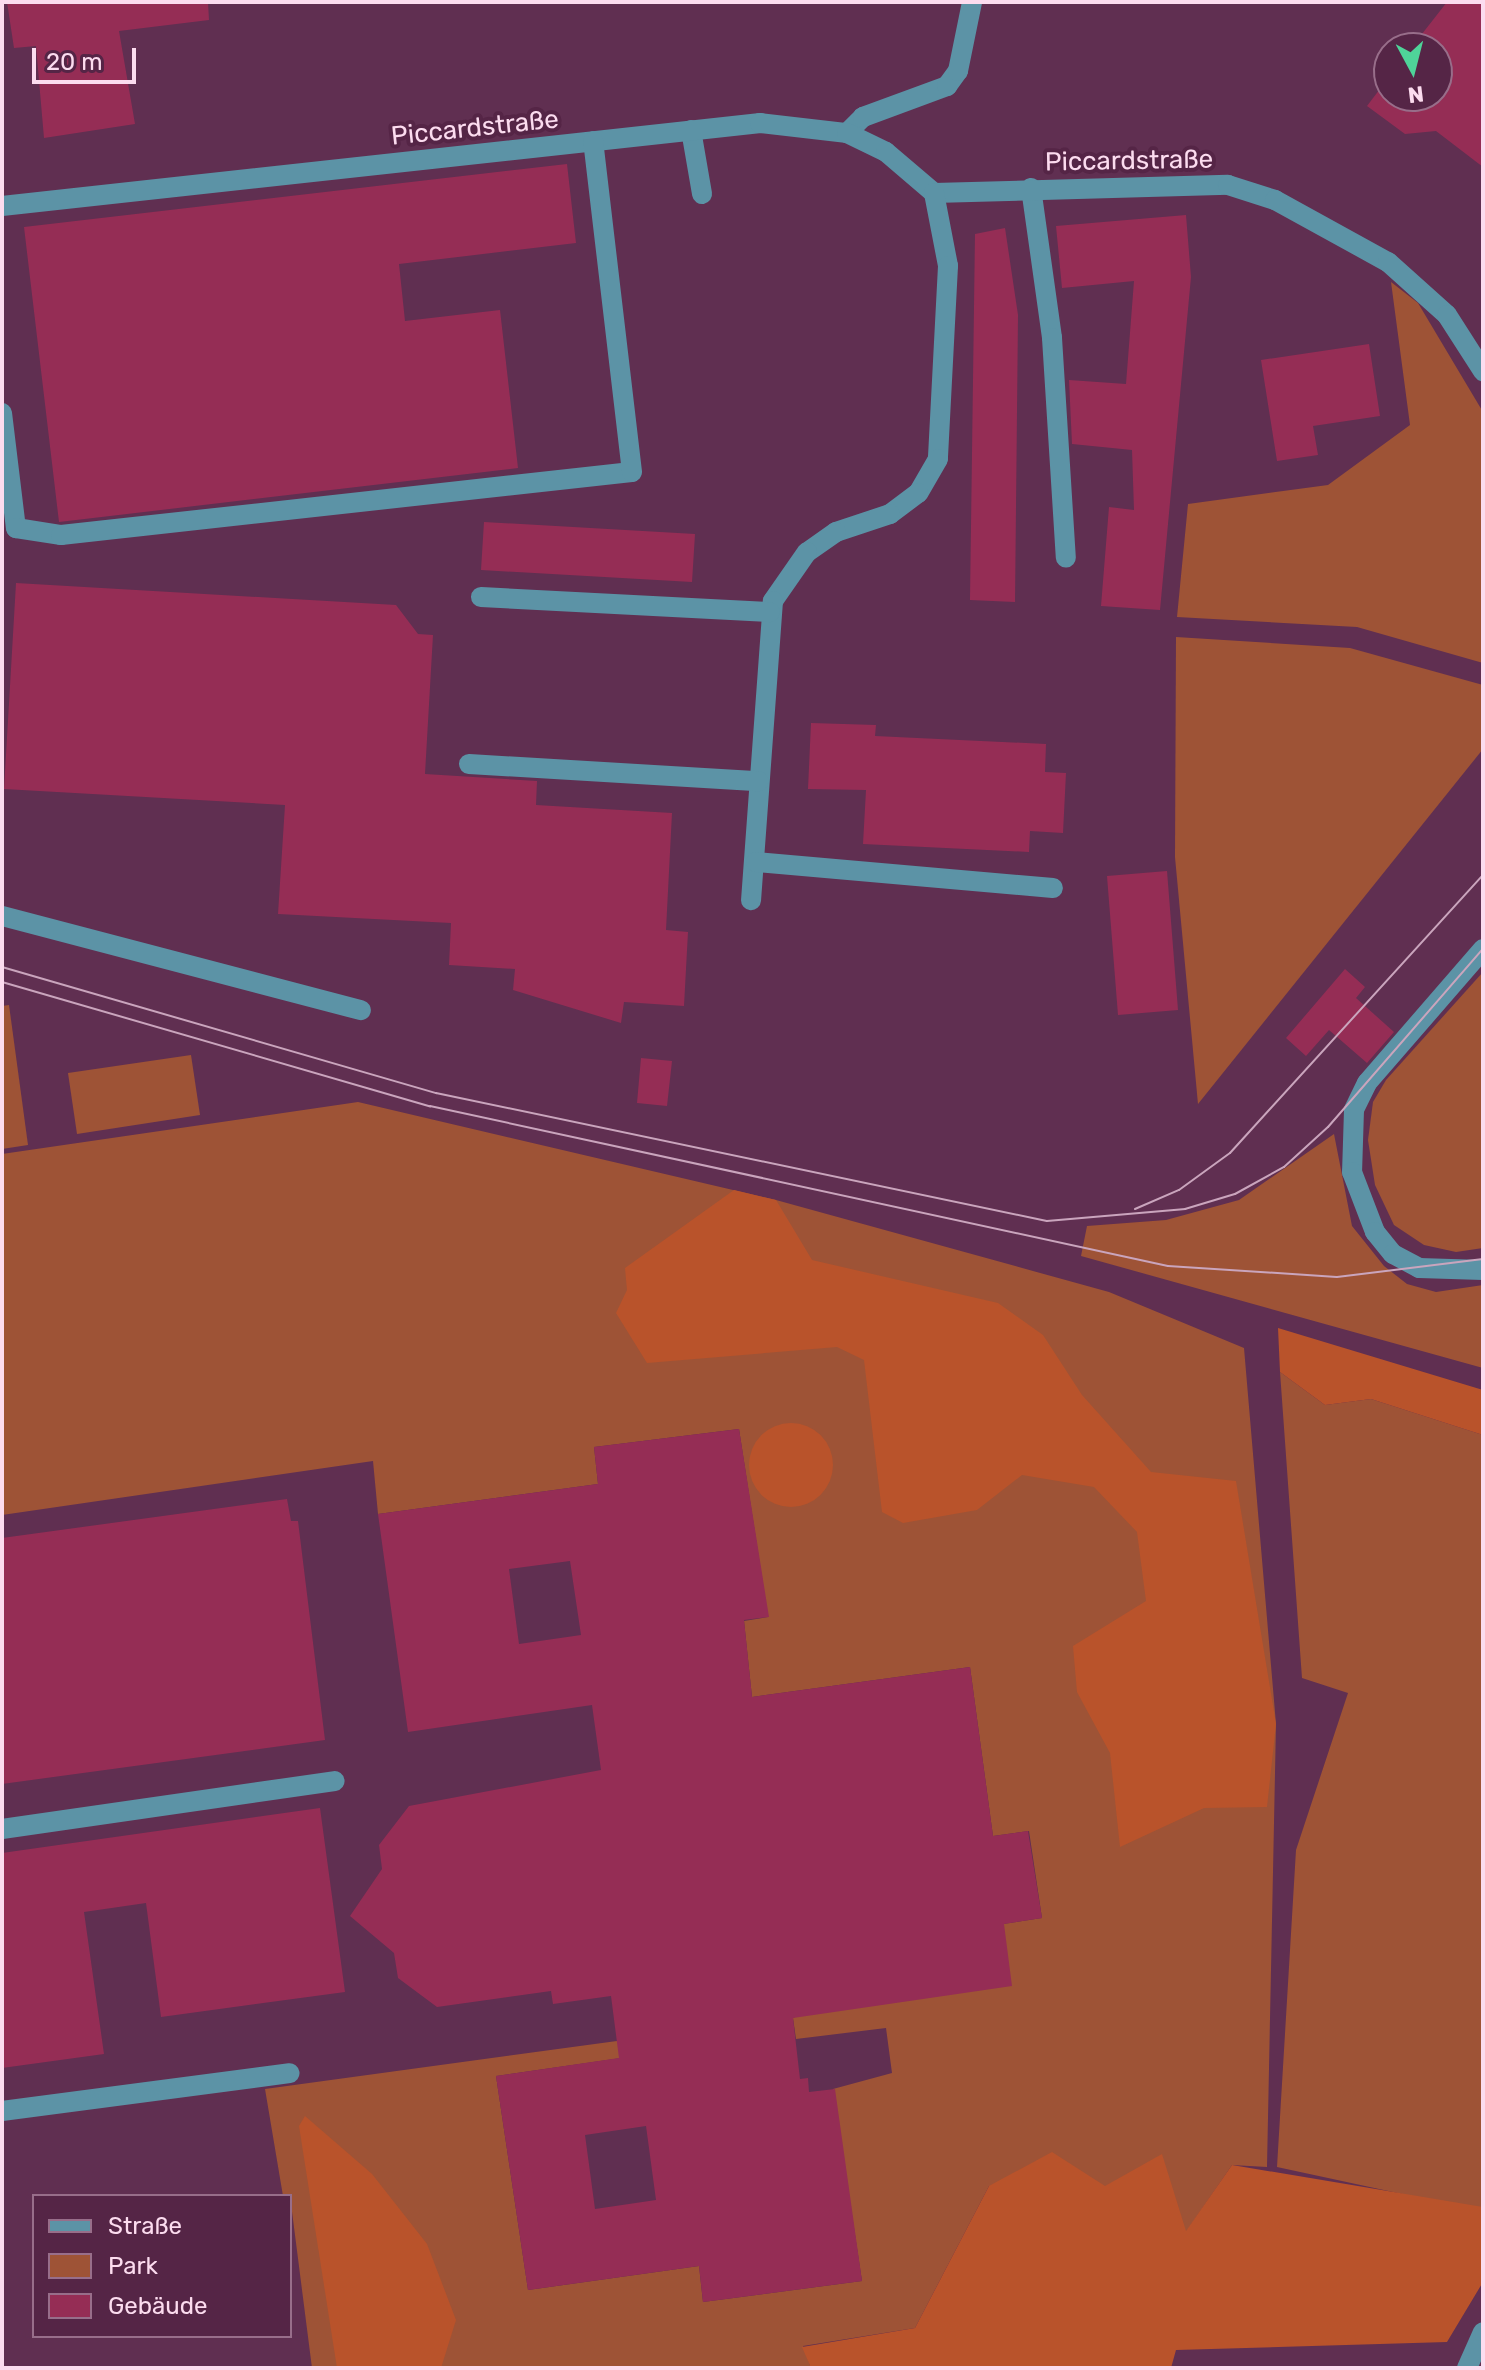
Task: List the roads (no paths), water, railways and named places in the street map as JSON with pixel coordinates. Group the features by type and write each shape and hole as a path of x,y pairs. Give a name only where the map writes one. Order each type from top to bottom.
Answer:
{"street":[{"path":"847,133 863,117 947,86 958,71 972,2"},
{"name":"Piccardstraße","path":"2,206 691,130 800,123 847,133 886,152 934,193 1228,185 1275,200 1388,262 1447,315 1483,371"},
{"path":"691,130 702,194"},
{"path":"2,413 16,528 61,535 632,472 593,141"},
{"path":"1031,188 1052,338 1066,558"},
{"path":"751,900 756,862 770,612 807,552 836,532 890,514 931,478 945,428 947,293 944,221 934,193"},
{"path":"481,597 770,612"},
{"path":"469,764 759,774"},
{"path":"756,862 1053,888"},
{"path":"2,916 361,1010"},
{"path":"1483,949 1367,1083 1354,1110 1352,1172 1375,1232 1393,1254 1419,1268 1483,1270"},
{"path":"2,1829 335,1781"},
{"path":"2,2111 290,2073"},
{"path":"1467,2368 1483,2332"}],"tram line":[{"path":"1135,1209 1179,1190 1230,1153 1483,875"},
{"path":"2,967 436,1093 1047,1221 1185,1209 1235,1194 1284,1167 1328,1127 1483,949"},
{"path":"2,982 430,1106 1168,1266 1337,1277 1483,1259"}]}
